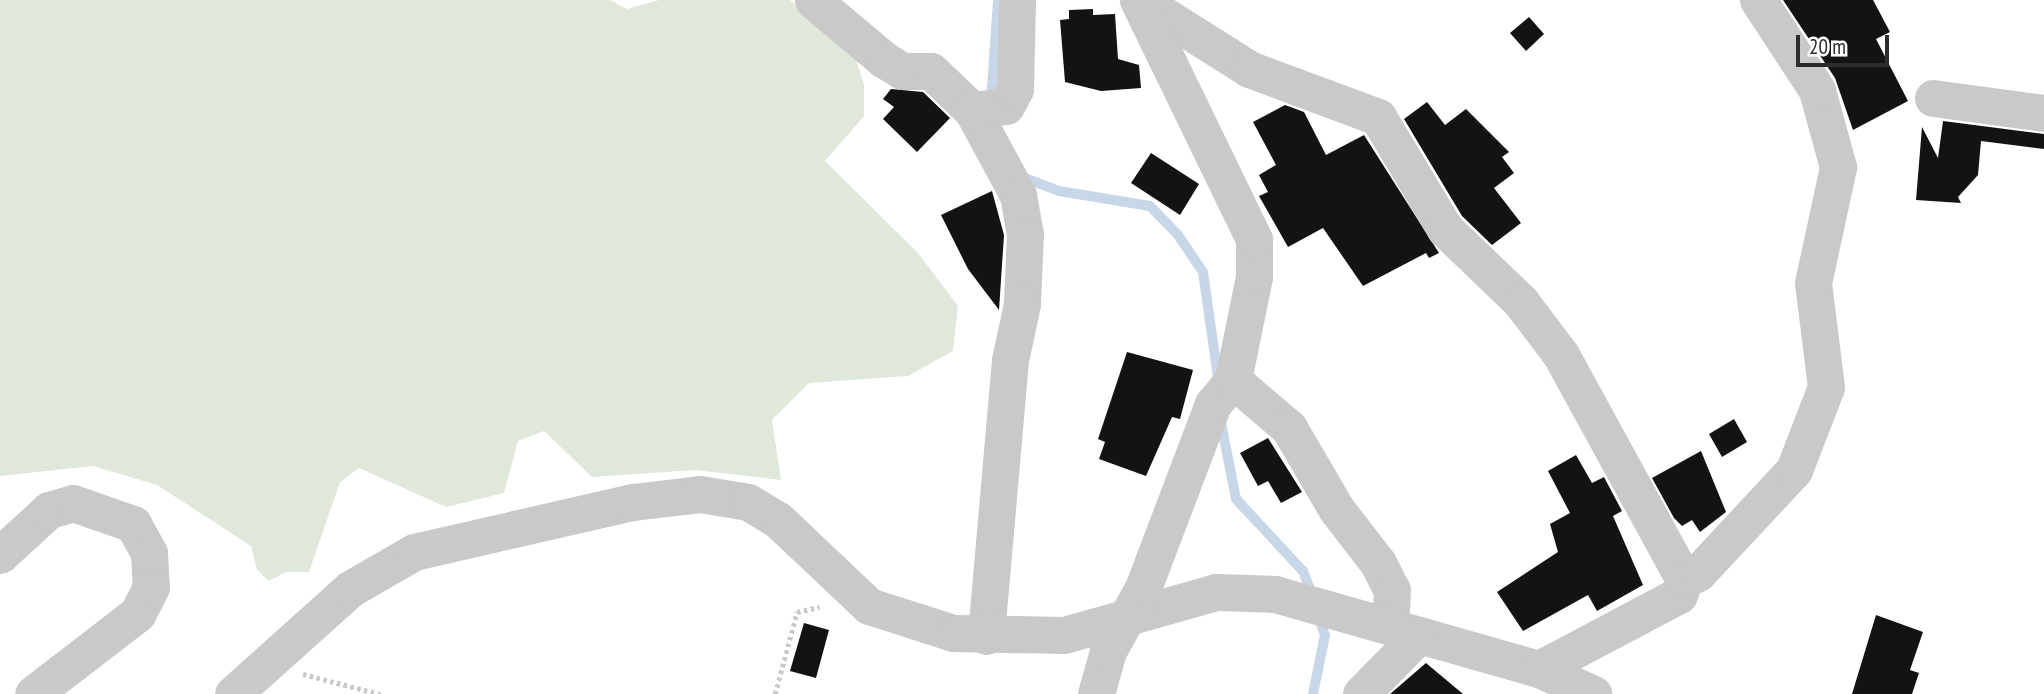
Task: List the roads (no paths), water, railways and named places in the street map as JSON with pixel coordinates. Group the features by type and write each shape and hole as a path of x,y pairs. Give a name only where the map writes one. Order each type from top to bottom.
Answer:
{"street":[{"path":"813,0 883,59 902,71 931,71 972,110 1018,195 1025,234 986,636"},
{"path":"972,110 1006,106 1015,89 1017,0"},
{"path":"1096,694 1122,620 1143,588 1213,404 1233,380 1254,277 1254,239 1139,0"},
{"path":"1139,0 1249,69 1378,117 1444,229 1495,284 1521,302 1561,355 1684,580"},
{"path":"1539,669 1665,607 1684,580 1698,573 1794,470 1826,387 1813,283 1838,167 1816,90 1758,0"},
{"path":"1933,98 2044,113"},
{"path":"1233,380 1289,428 1337,510 1378,563 1392,590 1405,631"},
{"path":"233,694 350,589 414,552 633,502 700,494 748,502 778,520 839,582 900,620 986,636 1064,635 1193,597 1246,592 1405,631 1539,669 1593,694"},
{"path":"0,555 49,510 73,503 133,524 149,553 150,587 137,614 33,694"},
{"path":"1361,694 1405,631"}],"waterway":[{"path":"991,101 998,0"},
{"path":"1025,178 1059,191 1150,206 1178,235 1203,272 1218,377"},
{"path":"1221,423 1236,499 1303,571 1312,595"},
{"path":"1313,694 1325,635 1318,616"}]}
